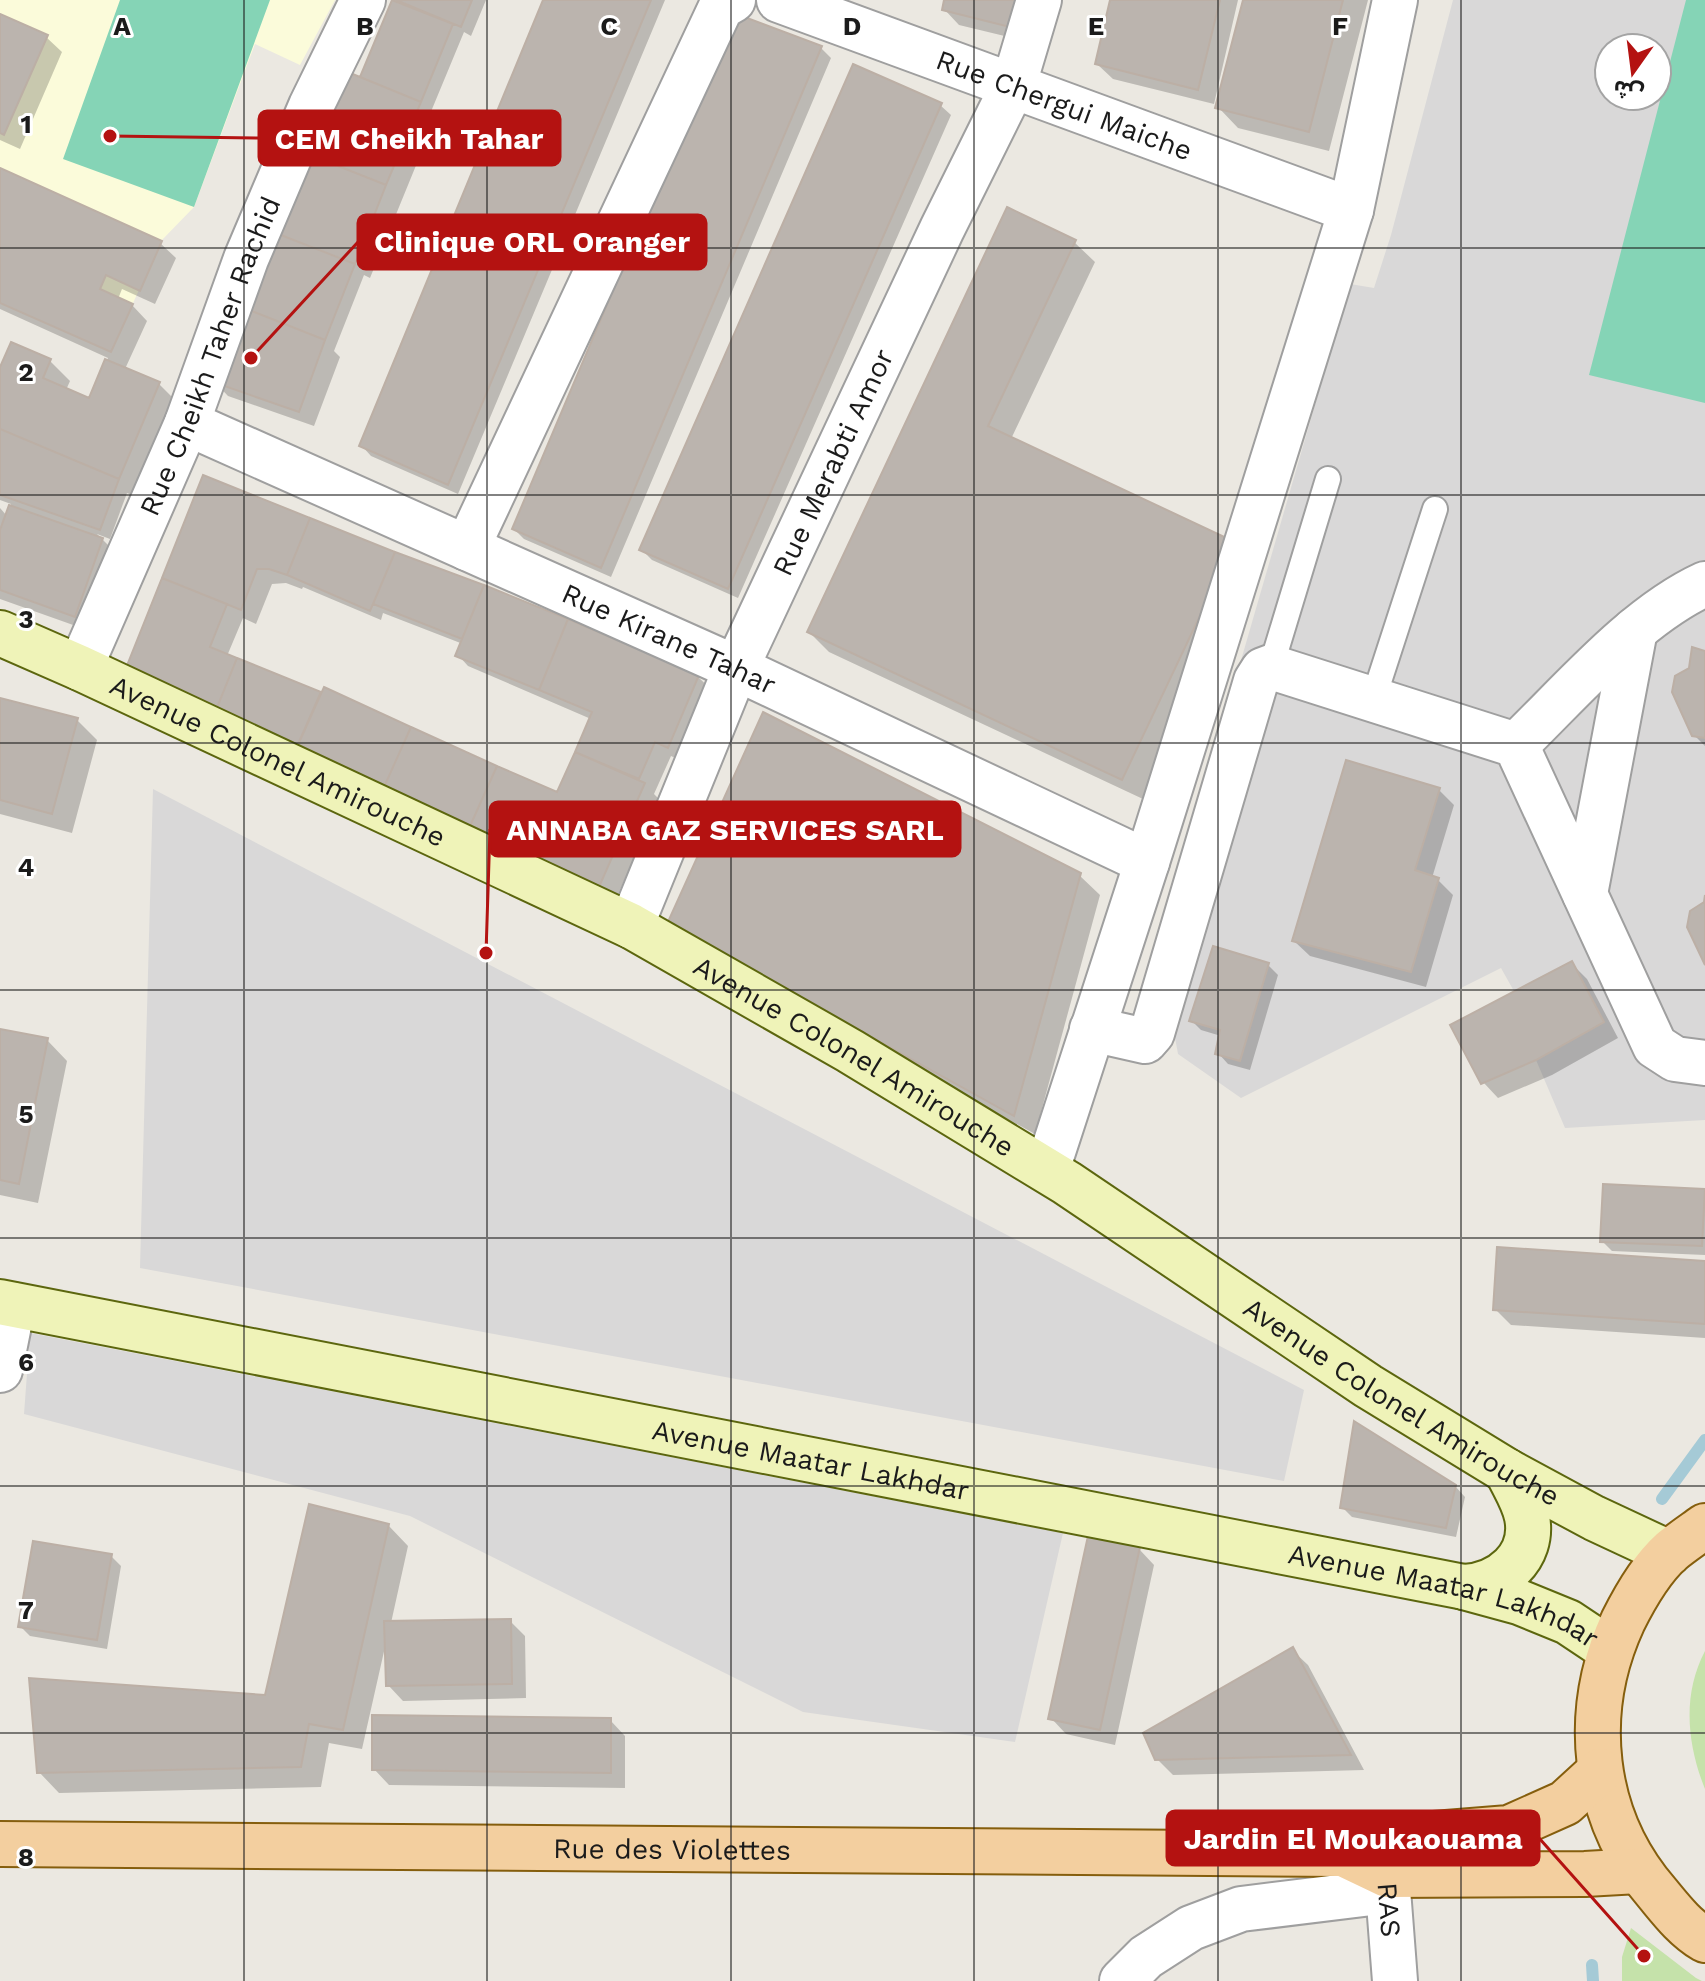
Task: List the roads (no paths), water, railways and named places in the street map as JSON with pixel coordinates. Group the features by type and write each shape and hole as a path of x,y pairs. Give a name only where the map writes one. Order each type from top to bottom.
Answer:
{"main road":[{"name":"Avenue Colonel Amirouche","path":"0,633 631,926 850,1051 1047,1170 1368,1386 1507,1471 1594,1518 1669,1553"},
{"name":"Avenue Maatar Lakhdar","path":"7,1303 1464,1587 1519,1602 1568,1622 1610,1650"},
{"path":"1464,1587 1481,1586 1511,1569 1527,1538 1528,1520 1523,1503 1507,1471"},
{"path":"1705,1526 1669,1553 1634,1598 1610,1650 1600,1690 1598,1717 1600,1771 1613,1823 1638,1871 1690,1931 1705,1940"},
{"path":"1386,1868 1509,1828 1565,1803 1600,1771"},
{"name":"Rue des Violettes","path":"0,1844 1343,1854 1386,1868"},
{"path":"1386,1868 1585,1874 1638,1871"}],"street":[{"name":"Rue Cheikh Taher Rachid","path":"80,668 187,423 246,259 311,106 363,0"},
{"path":"467,548 721,7 733,0"},
{"name":"Rue Chergui Maiche","path":"779,0 1351,210"},
{"name":"Rue Merabti Amor","path":"631,926 736,668 942,229 1014,84 1039,0"},
{"path":"1047,1170 1351,210 1395,0"},
{"name":"Rue Kirane Tahar","path":"187,423 736,668 1147,862"},
{"path":"1516,745 1635,630 1688,591 1705,584"},
{"path":"1585,894 1635,630"},
{"path":"1092,1029 1145,1041 1152,1033 1256,681 1263,670 1271,667 1516,745 1655,1046 1675,1059 1705,1063"},
{"path":"0,1370 7,1303"},
{"path":"1122,1981 1146,1957 1191,1928 1241,1909 1386,1868"},
{"name":"RAS","path":"1386,1868 1395,1981"}],"lane":[{"path":"1271,667 1328,479"},
{"path":"1373,700 1435,509"}],"waterway":[{"path":"1662,1499 1705,1440"},
{"path":"1592,1965 1593,1981"}],"place":[{"name":"CEM Cheikh Tahar","path":"110,136"},
{"name":"Clinique ORL Oranger","path":"251,358"},
{"name":"ANNABA GAZ SERVICES SARL","path":"486,953"},
{"name":"Jardin El Moukaouama","path":"1644,1956"}]}
